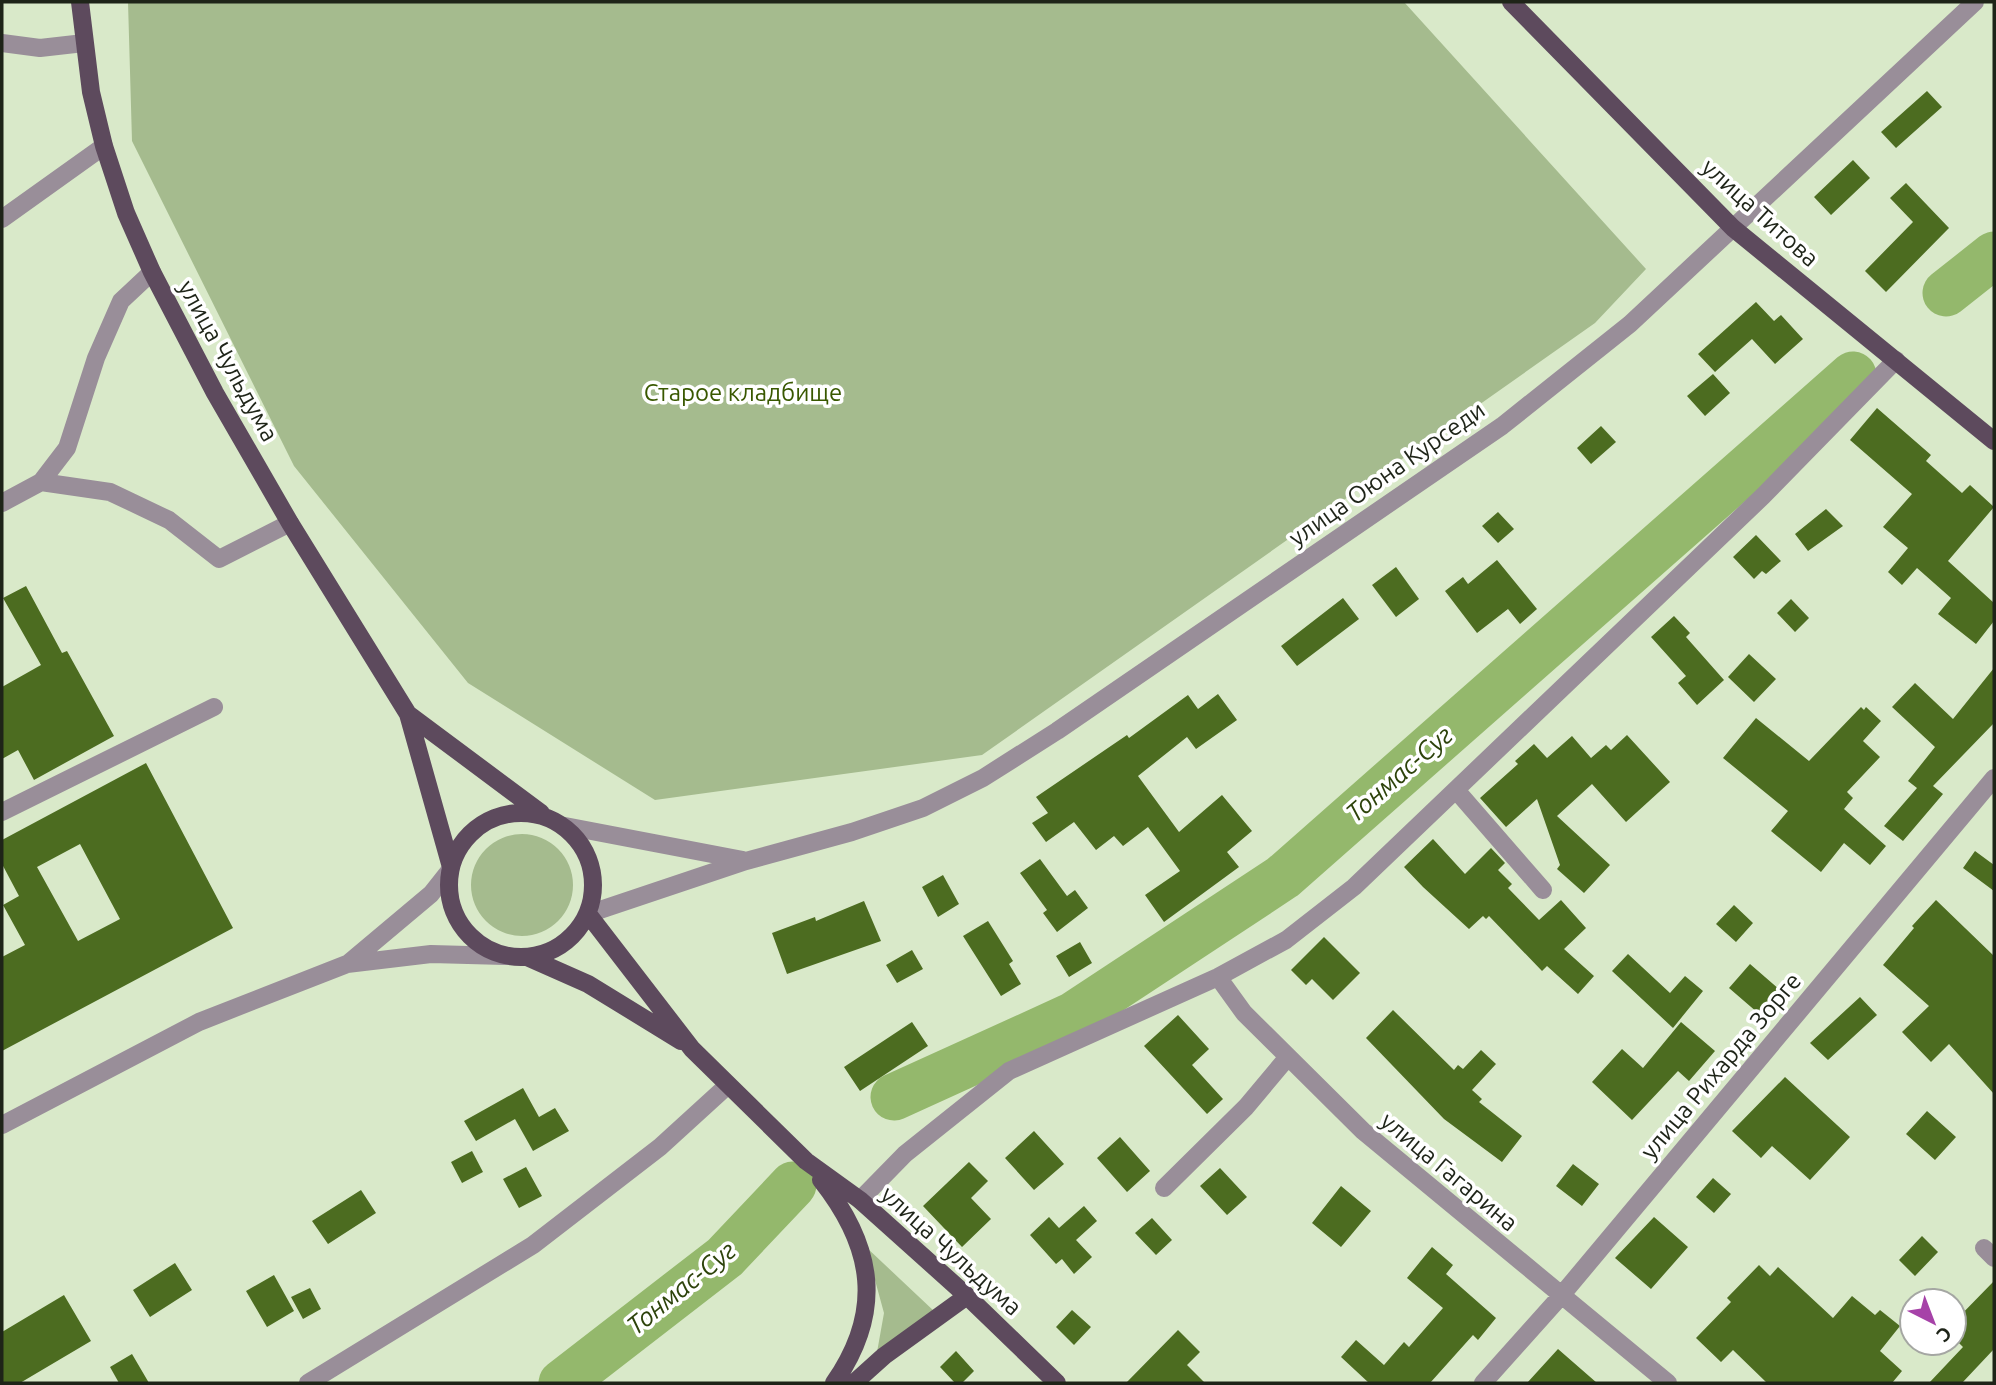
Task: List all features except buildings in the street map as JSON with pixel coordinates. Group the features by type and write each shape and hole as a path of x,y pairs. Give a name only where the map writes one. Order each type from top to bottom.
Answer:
{"main road":[{"name":"улица Чульдума","path":"80,2 84,43 104,146 126,214 152,272 215,393 290,523 408,714 450,869"},
{"name":"улица Титова","path":"1511,2 1733,228 1994,441"},
{"name":"улица Чульдума","path":"408,714 544,815"},
{"path":"519,812 544,815 565,826 580,841 590,860 594,880 588,914 578,930 564,944 546,953 527,957 505,956 484,948 467,933 452,904 450,869 458,848 474,829 495,817 519,812"},
{"name":"улица Чульдума","path":"588,914 692,1049 806,1161 839,1202 857,1233 865,1263 866,1296 859,1334 834,1383"},
{"name":"улица Чульдума","path":"527,957 588,984 692,1049"},
{"name":"улица Чульдума","path":"806,1161 860,1200 967,1296 1057,1383"},
{"path":"854,1383 884,1356 967,1296"}],"street":[{"name":"улица Оюна Курседи","path":"588,914 746,861 852,832 923,808 983,778 1057,731 1502,426 1630,324 1975,2"},
{"path":"2,43 40,48 84,43"},
{"path":"2,219 104,146"},
{"path":"3,500 41,482 67,448 96,358 121,301 152,272"},
{"path":"860,1200 905,1154 1009,1071 1218,977 1286,940 1354,887 1763,496 1896,360"},
{"path":"41,482 110,492 169,520 219,559 290,523"},
{"path":"2,812 214,707"},
{"name":"улица Рихарда Зорге","path":"1483,1383 1560,1297 1994,778"},
{"path":"1456,790 1543,890"},
{"name":"улица Оюна Курседи","path":"565,826 746,861"},
{"path":"347,964 431,894 450,869"},
{"path":"2,1125 199,1022 347,964 431,954 505,956"},
{"name":"улица Гагарина","path":"1218,977 1244,1013 1363,1131 1560,1297 1668,1383"},
{"path":"1164,1188 1246,1107 1287,1058"},
{"path":"308,1383 533,1245 660,1147 728,1085"}],"green space":[{"name":"Старое кладбище","path":"128,2 1404,2 1646,269 1595,323 982,755 655,800 468,683 294,466 132,141"},
{"path":"522,834 542,838 558,849 569,865 573,885 569,905 558,921 542,932 522,936 502,932 486,921 475,905 471,885 475,865 486,849 502,838"},
{"path":"866,1247 935,1312 874,1369 884,1313"}],"waterway":[{"name":"Тонмас-Суг","path":"1946,293 1994,255"},
{"name":"Тонмас-Суг","path":"894,1097 1072,1016 1283,877 1853,375"},
{"name":"Тонмас-Суг","path":"562,1383 725,1257 793,1185"}]}
